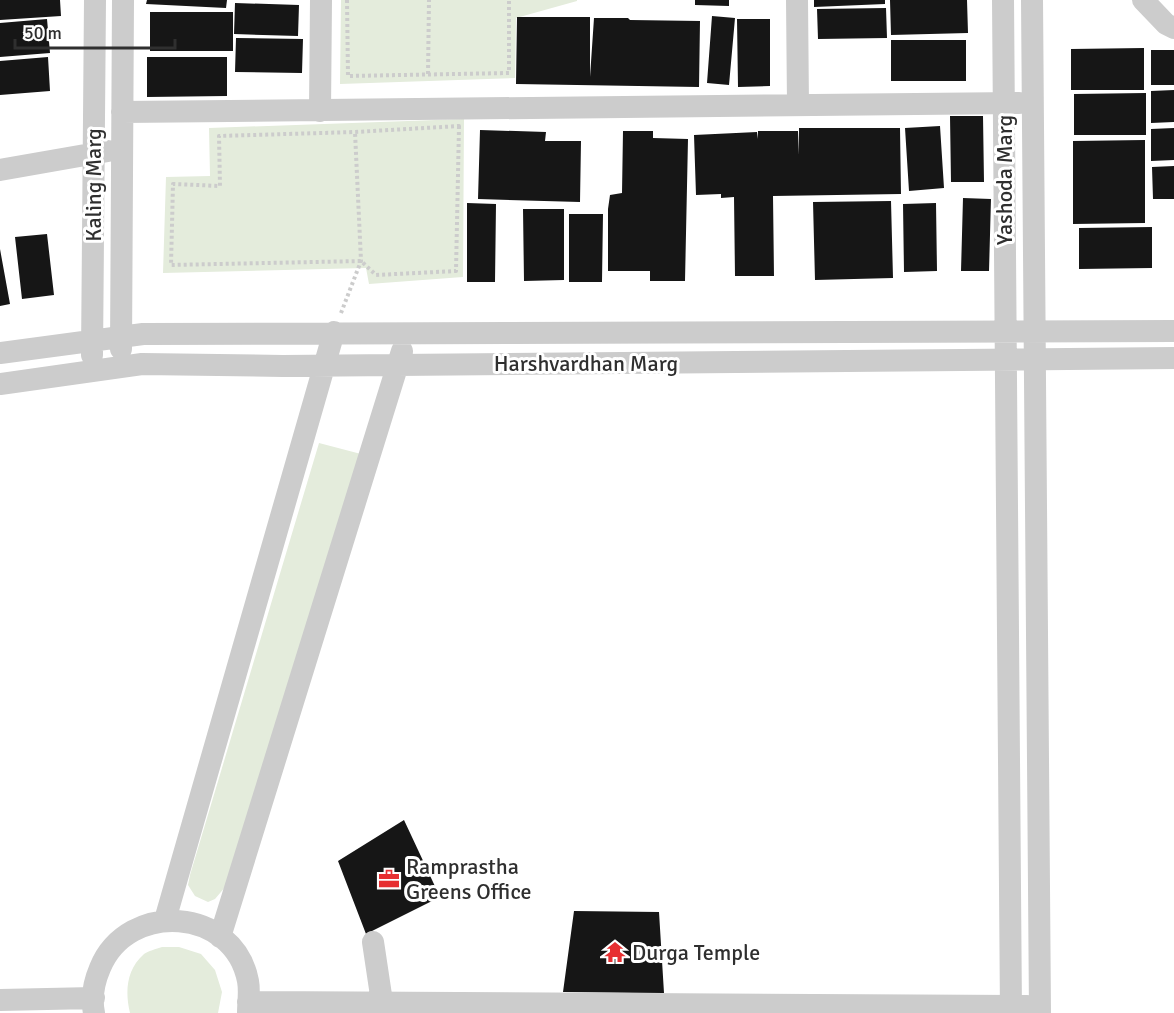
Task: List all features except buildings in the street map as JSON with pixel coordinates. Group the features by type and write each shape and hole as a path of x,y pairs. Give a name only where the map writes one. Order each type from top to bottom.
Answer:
{"street":[{"name":"Kaling Marg","path":"92,370 94,0"},
{"name":"Kaling Marg","path":"120,367 123,0"},
{"path":"320,111 321,0"},
{"path":"797,0 798,105"},
{"name":"Yashoda Marg","path":"1003,0 1011,1009"},
{"name":"Yashoda Marg","path":"1032,0 1040,1010"},
{"path":"1143,0 1166,24 1174,28"},
{"path":"122,112 1033,103"},
{"path":"0,170 122,149"},
{"name":"Harshvardhan Marg","path":"0,353 143,334 1174,331"},
{"path":"165,920 334,332"},
{"path":"220,937 408,332"},
{"name":"Harshvardhan Marg","path":"0,384 142,364 398,365 1174,358"},
{"path":"0,1000 94,1006 94,982 110,950 123,936 142,926 165,920 183,921 205,927 220,937 240,959 248,979 248,1007 382,1002 1040,1010"},
{"path":"372,942 382,1002"}],"path":[{"path":"347,0 348,76 509,73 509,0"},
{"path":"428,74 429,0"},
{"path":"459,126 456,271 376,275 361,261 171,265 173,184 220,186 219,135 355,132 459,126"},
{"path":"334,332 361,261 355,132"}],"green space":[{"path":"341,0 577,1 516,18 515,78 340,84"},
{"path":"464,119 463,277 369,284 366,268 163,273 166,177 210,176 209,128"},
{"path":"319,443 361,454 226,886 215,899 208,902 195,896 188,885 190,875"},
{"path":"162,947 179,947 201,954 215,970 222,992 218,1013 130,1013 127,989 130,974 144,954"}],"place":[{"name":"Ramprastha Greens Office","path":"389,879"},
{"name":"Durga Temple","path":"615,952"}]}
